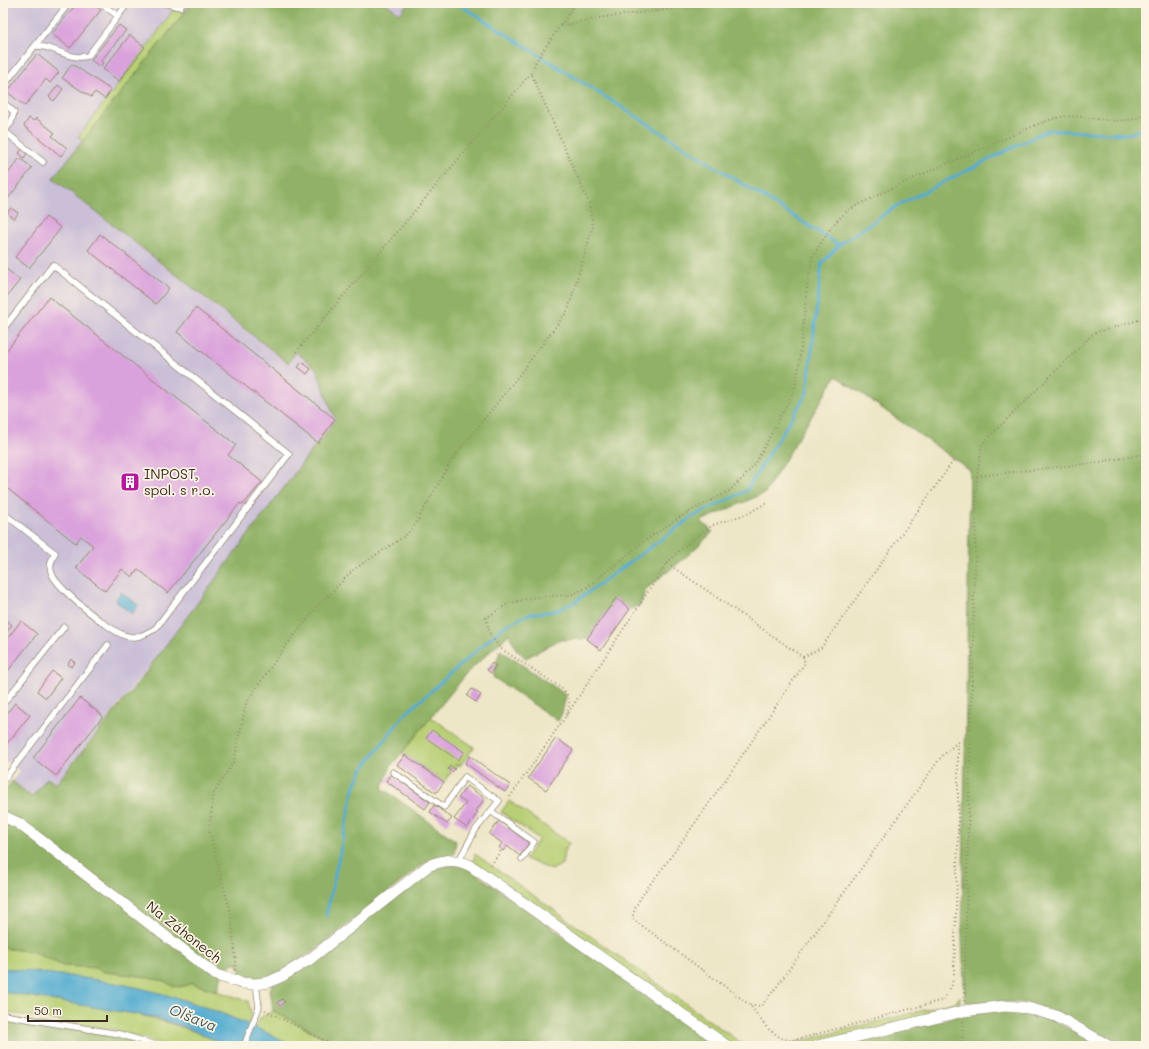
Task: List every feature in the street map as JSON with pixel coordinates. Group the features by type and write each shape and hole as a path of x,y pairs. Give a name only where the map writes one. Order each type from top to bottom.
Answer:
{"street":[{"name":"Na Záhonech","path":"3,816 18,823 33,834 216,975 232,981 256,984 274,980 310,959 428,866 443,861 459,860"},
{"path":"459,860 481,873 727,1046"},
{"path":"817,1046 964,1011 1005,1006 1038,1010 1064,1019 1108,1046"}],"lane":[{"path":"3,86 69,3"},
{"path":"100,3 118,16"},
{"path":"36,46 50,48 69,56 80,58 88,56 128,3"},
{"path":"164,3 180,7 183,3"},
{"path":"3,102 14,112 11,122 4,132 43,162"},
{"path":"3,329 53,265 289,454 155,629 140,637 127,636 112,630 72,597 58,584 50,572 51,562 55,554 3,513"},
{"path":"3,704 64,627"},
{"path":"3,781 108,645"},
{"path":"393,772 444,807 465,778 500,801 476,830 459,860"},
{"path":"492,812 534,842 522,859"},
{"path":"244,1046 255,1019 258,1007 256,984"},
{"path":"3,1014 105,1031 160,1046"}],"path":[{"path":"296,352 531,73 536,61 576,3"},
{"path":"560,26 604,17 726,3"},
{"path":"232,981 236,962 231,914 210,830 214,793 234,761 246,703 284,648 317,607 353,570 405,536 415,525 453,458 520,374 568,310 592,226 589,203 531,73"},
{"path":"566,716 570,705 569,695 563,689 500,648 490,635 486,618 509,603 536,597 571,595 586,588 642,543 678,518 728,490 744,477 755,464 794,391 800,366 808,278 813,256 832,226 848,210 900,184 1041,124 1062,117 1120,121 1132,119 1146,113"},
{"path":"962,1046 964,1011 964,922 977,476 982,444 1094,333 1146,318"},
{"path":"977,476 1093,463 1146,454"},
{"path":"803,657 821,648 954,460"},
{"path":"510,797 566,716 663,567 684,546 713,526 749,513 768,502"},
{"path":"668,563 803,657 805,663 702,815 647,890 632,914 633,919 750,1005 767,1028 781,1038 790,1041 943,1000 952,985 954,973 958,843 958,742 941,757 775,989 761,1006 750,1005"},
{"path":"490,865 502,849"},
{"path":"258,1007 335,1046"}],"shaded area":[{"path":"3,3 192,3 53,178 287,363 296,352 317,368 335,419 163,649 56,784 47,778 32,797 12,781 19,771 7,761 3,767"},
{"path":"386,3 408,3 400,14"}],"green space":[{"path":"192,3 386,3 400,14 408,3 1146,3 1146,1046 1115,1046 1058,1012 1020,1002 965,1002 962,938 970,470 836,376 765,493 701,521 713,532 686,557 646,589 640,605 630,609 616,598 587,639 559,640 526,658 516,649 509,634 468,672 391,766 382,788 456,841 454,854 426,862 318,948 267,979 244,979 237,962 232,964 225,970 217,991 192,983 181,987 173,986 164,981 134,975 104,972 96,968 63,966 33,952 3,948 3,793 12,781 32,797 47,778 56,784 137,684 335,419 316,368 296,352 288,363 53,178"},
{"path":"174,9 185,12 83,141 78,137"},
{"path":"500,650 566,695 562,713 558,721 493,677"},
{"path":"431,717 474,747 460,766 457,764 444,782 402,753"},
{"path":"509,801 569,843 564,852 562,864 552,870 525,859 539,839 501,812"},
{"path":"475,854 741,1043 758,1046 732,1046 473,863"},
{"path":"458,865 472,871 720,1046 341,1046 273,1011 270,989 272,986 427,872 444,866"},
{"path":"3,939 163,974 248,1001 252,1017 248,1025 111,983 3,968"},
{"path":"3,992 118,1010 174,1025 201,1034 228,1046 169,1046 115,1030 3,1012"},
{"path":"960,996 959,1008 803,1046 781,1046 956,1002"},
{"path":"273,1011 341,1046 294,1046 254,1028 260,1018"},
{"path":"991,1011 1015,1011 1041,1015 1104,1046 833,1046 966,1014"},
{"path":"3,1017 116,1036 151,1046 3,1046"}],"water":[{"path":"121,592 138,605 132,614 115,601"},
{"name":"Olšava","path":"3,968 109,982 163,994 220,1013 294,1046 228,1046 185,1027 152,1017 3,992"}],"building":[{"path":"77,3 91,3 101,10 70,48 52,34"},
{"path":"119,25 126,30 101,61 103,63 100,67 91,60"},
{"path":"130,35 145,47 119,81 103,69"},
{"path":"37,54 59,72 50,83 46,79 25,106 7,92"},
{"path":"72,64 111,90 105,99 95,92 91,97 62,78"},
{"path":"58,85 63,89 54,101 49,97"},
{"path":"29,118 34,121 36,118 55,133 52,136 67,148 61,156 24,126"},
{"path":"22,149 27,153 24,158 19,153"},
{"path":"20,158 32,168 3,205 3,180"},
{"path":"11,208 18,213 14,219 7,213"},
{"path":"46,217 61,228 29,268 15,257"},
{"path":"100,234 169,288 156,304 88,250"},
{"path":"4,267 20,280 3,301 3,269"},
{"path":"49,297 236,445 228,455 262,482 243,505 240,503 168,593 138,569 132,577 122,569 105,591 76,568 93,546 81,536 76,543 73,541 3,485 3,355"},
{"path":"196,308 335,419 318,443 177,332"},
{"path":"302,362 311,369 307,374 298,367"},
{"path":"616,598 630,609 601,650 587,639"},
{"path":"3,618 12,625 3,637"},
{"path":"21,621 37,634 3,677 3,637 7,639"},
{"path":"71,659 75,663 71,667 68,664"},
{"path":"492,663 496,666 491,673 487,670"},
{"path":"52,671 61,678 46,698 37,691"},
{"path":"472,689 481,695 476,702 467,696"},
{"path":"80,698 103,716 56,776 33,758"},
{"path":"15,703 30,715 6,745 3,742 3,718"},
{"path":"432,730 464,752 458,760 426,738"},
{"path":"556,738 573,750 546,790 528,778"},
{"path":"405,755 444,782 436,793 397,765"},
{"path":"470,756 510,785 505,792 465,763"},
{"path":"450,766 455,769 452,772 448,769"},
{"path":"391,774 430,802 425,809 386,781"},
{"path":"467,786 485,798 476,811 478,812 467,828 454,819 466,803 458,798"},
{"path":"434,805 452,818 447,824 430,812"},
{"path":"499,821 529,843 520,856 507,846 503,851 499,847 502,843 489,834"},
{"path":"282,999 285,1002 280,1006 277,1003"}],"waterway":[{"path":"457,3 839,245"},
{"path":"326,916 354,788 362,770 403,716 503,627 529,614 556,611 575,602 692,517 746,491 807,393 822,263 839,245 898,205 1048,130 1128,134 1146,128"}],"place":[{"name":"INPOST, spol. s r.o.","path":"130,482"}]}
